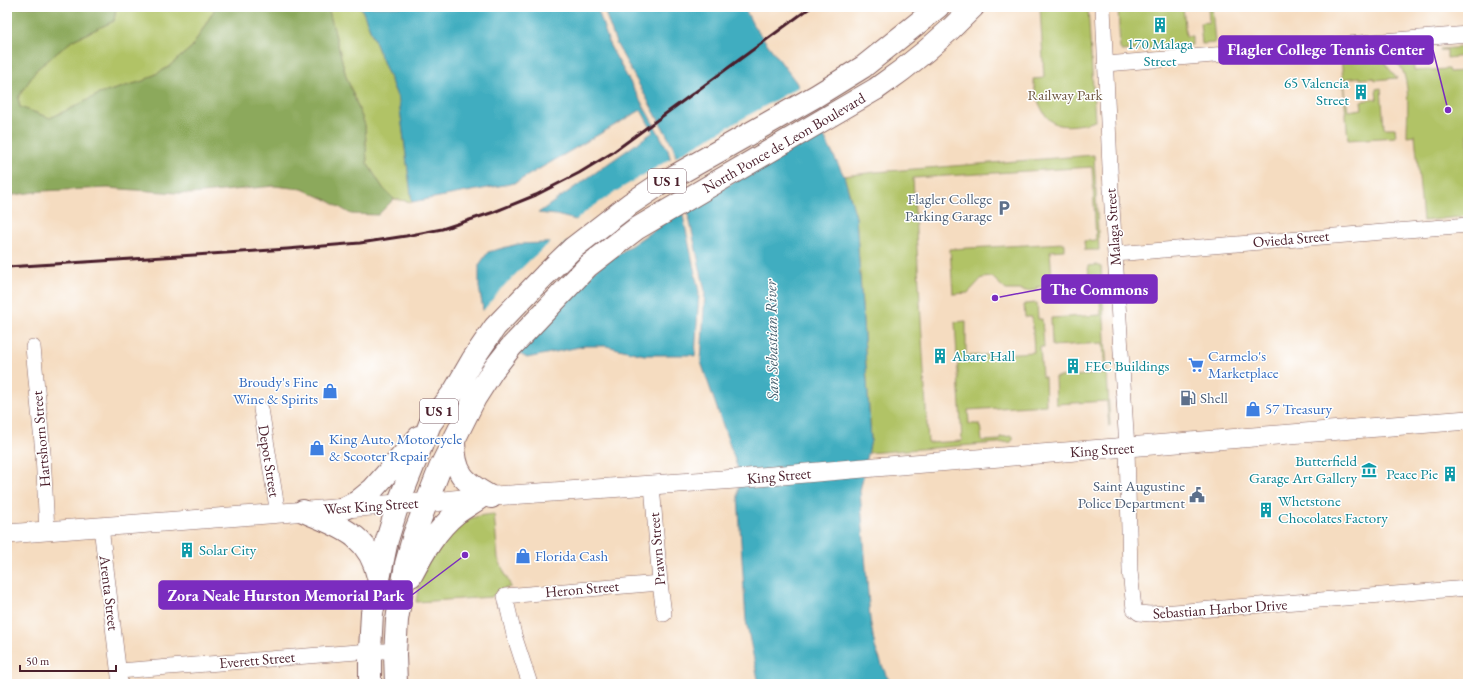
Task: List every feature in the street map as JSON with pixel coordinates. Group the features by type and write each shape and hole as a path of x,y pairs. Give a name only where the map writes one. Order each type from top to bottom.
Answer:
{"highway":[{"name":"North Ponce de Leon Boulevard","path":"398,504 430,424 454,390 473,359 495,327 545,274 573,248 630,204 657,186 863,67 938,7"},
{"name":"North Ponce de Leon Boulevard","path":"425,503 440,468 475,398 493,370 511,347 588,266 636,229 876,89 906,68 949,32 973,7"},
{"path":"889,47 906,68"},
{"path":"345,508 357,502 373,489 430,424"},
{"path":"400,598 429,544 441,529 456,514 486,497 462,476 457,467 454,453 454,441"},
{"name":"US 1","path":"396,684 395,651 400,598 406,564 414,534 425,503"},
{"name":"US 1","path":"370,684 372,613 378,577 398,504"},
{"path":"303,512 345,530 361,541 375,564 378,577"}],"main road":[{"name":"King Street","path":"736,479 1468,420"},
{"name":"West King Street","path":"7,534 425,503 652,484 736,479"}],"street":[{"name":"Malaga Street","path":"1103,7 1109,161 1127,448"},
{"path":"1106,64 1468,34"},
{"name":"Ovieda Street","path":"1115,254 1468,225"},
{"name":"Hartshorn Street","path":"33,347 43,453 47,531"},
{"name":"Depot Street","path":"261,409 278,514"},
{"name":"Sebastian Harbor Drive","path":"1127,448 1132,601 1134,609 1139,613 1150,614 1209,610 1468,588"},
{"name":"Prawn Street","path":"652,484 664,614"},
{"name":"Arenta Street","path":"101,527 119,678"},
{"name":"Heron Street","path":"530,684 514,635 505,596 660,583"},
{"name":"Everett Street","path":"119,678 370,651 395,651"}],"green space":[{"path":"7,7 116,7 114,21 73,40 37,69 18,98 20,107 50,118 99,94 143,81 167,68 192,47 216,7 328,7 346,76 365,125 367,163 383,188 394,199 378,215 351,214 327,200 302,189 274,186 191,194 108,188 42,191 7,196"},
{"path":"116,7 216,7 192,47 167,68 143,81 99,94 50,118 20,107 18,98 37,69 73,40 114,21"},
{"path":"328,7 361,7 399,101 412,202 394,199 383,188 367,163 365,125 346,76"},
{"name":"Railway Park","path":"1040,7 1088,7 1095,121 1078,125 1060,125 1048,119 1040,106 1033,79 1044,78"},
{"path":"1118,7 1183,7 1186,36 1192,36 1192,45 1122,51 1120,49"},
{"path":"1208,7 1212,7 1215,43 1202,44 1200,23 1209,22"},
{"path":"1468,47 1468,53 1465,54 1466,56 1447,58 1447,50 1440,50 1440,49"},
{"path":"1430,51 1413,53 1414,71 1448,69 1449,72 1465,71 1466,74 1468,74 1468,216 1423,221 1415,135 1407,136 1408,97 1406,81 1403,71 1394,60 1392,53"},
{"path":"1378,54 1383,57 1386,65 1397,78 1375,80 1375,78 1360,79 1360,77 1344,79 1346,103 1348,111 1362,109 1361,101 1377,99 1376,89 1381,88 1384,128 1395,128 1396,137 1348,140 1341,57"},
{"path":"1094,155 1099,250 1085,250 1084,241 1096,240 1092,167 913,178 928,443 962,441 955,322 966,321 966,356 1034,352 1032,317 1025,317 1024,304 1037,303 1038,319 1042,319 1044,347 1040,347 1042,377 1045,377 1046,405 968,410 969,424 980,424 982,441 1000,440 1000,437 1013,436 1013,440 1011,442 868,453 871,440 856,217 844,176 876,172"},
{"path":"1064,243 1064,250 1050,251 1052,278 1089,275 1088,266 1097,265 1101,267 1109,427 1107,401 1056,404 1055,377 1105,374 1103,343 1052,346 1051,318 1101,315 1099,284 1037,287 1037,290 1023,291 1006,290 992,277 982,278 968,293 953,294 950,249"},
{"path":"494,514 498,558 511,587 498,590 492,597 416,602 420,582 426,566 435,552 453,530 477,516"}],"water":[{"path":"361,7 597,7 610,46 668,150 673,169 580,221 556,215 538,213 653,132 641,110 515,183 412,202 399,101"},
{"name":"San Sebastian River","path":"603,7 744,7 753,25 796,82 844,176 856,217 871,440 860,491 870,619 875,647 886,675 892,684 759,684 746,621 738,496 739,472 701,362 705,291 674,148 616,43"},
{"path":"682,211 699,292 695,357 692,355 644,355 606,346 584,346 527,358 516,352 592,272"},
{"path":"569,242 486,326 479,287 479,265 488,252 518,244"}],"pier":[{"path":"800,86 823,131 685,209 674,158"},
{"path":"672,158 675,170 585,230 579,222 575,221 588,210 620,189"},
{"path":"569,240 484,326 482,312 501,289 531,259 552,241"}],"railway":[{"path":"7,267 360,243 442,229 494,212 536,195 579,173 612,153 811,7"}],"place":[{"name":"170 Malaga Street","path":"1160,25"},
{"name":"65 Valencia Street","path":"1361,92"},
{"name":"Flagler College Tennis Center","path":"1448,110"},
{"name":"Flagler College Parking Garage","path":"1004,208"},
{"name":"The Commons","path":"995,298"},
{"name":"Abare Hall","path":"940,356"},
{"name":"Carmelo's Marketplace","path":"1196,365"},
{"name":"FEC Buildings","path":"1073,366"},
{"name":"Broudy's Fine Wine & Spirits","path":"330,391"},
{"name":"Shell","path":"1188,398"},
{"name":"57 Treasury","path":"1253,409"},
{"name":"King Auto, Motorcycle & Scooter Repair","path":"317,448"},
{"name":"Butterfield Garage Art Gallery","path":"1369,470"},
{"name":"Peace Pie","path":"1450,474"},
{"name":"Saint Augustine Police Department","path":"1197,495"},
{"name":"Whetstone Chocolates Factory","path":"1266,510"},
{"name":"Solar City","path":"187,550"},
{"name":"Zora Neale Hurston Memorial Park","path":"465,555"},
{"name":"Florida Cash","path":"523,556"}]}
